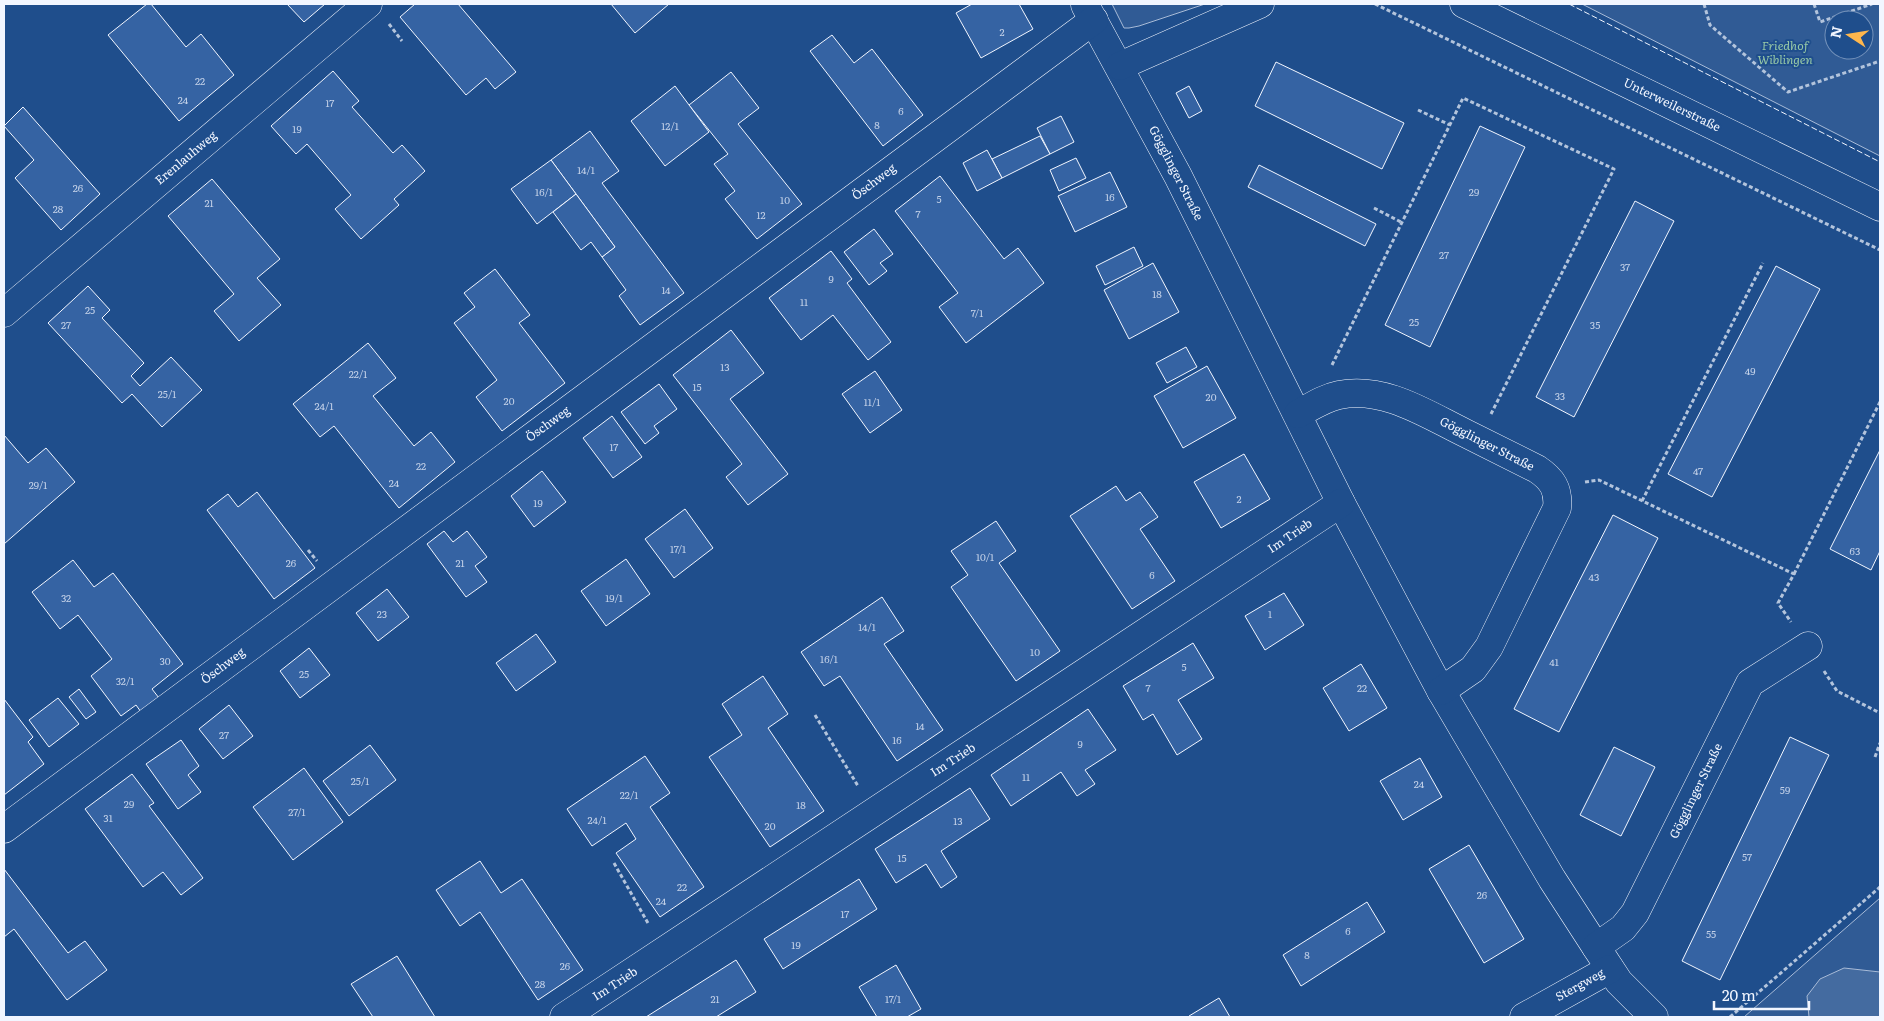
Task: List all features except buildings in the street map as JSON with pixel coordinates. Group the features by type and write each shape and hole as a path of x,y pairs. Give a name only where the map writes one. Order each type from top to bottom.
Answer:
{"street":[{"name":"Erenlauhweg","path":"4,313 368,4"},
{"path":"1120,66 1260,4"},
{"name":"Unterweilerstraße","path":"1464,4 1880,207"},
{"name":"Gögglinger Straße","path":"1089,12 1178,176 1341,503 1441,691 1552,879 1603,958 1632,996 1654,1017"},
{"name":"Öschweg","path":"4,829 1089,12"},
{"name":"Gögglinger Straße","path":"1298,414 1324,400 1339,395 1370,394 1402,403 1537,469 1547,475 1554,485"},
{"path":"1441,691 1473,669 1489,647 1553,519 1557,508 1558,496 1554,485"},
{"name":"Im Trieb","path":"564,1017 1341,503"},
{"name":"Gögglinger Straße","path":"1603,958 1641,903 1750,683 1808,646"},
{"name":"Stergweg","path":"1524,1017 1603,958"}],"path":[{"path":"1375,4 1880,250"},
{"path":"1704,4 1710,25 1788,92 1880,61"},
{"path":"1814,4 1820,22 1872,4"},
{"path":"1334,360 1463,98 1614,169 1478,440"},
{"path":"1418,110 1450,124"},
{"path":"1374,208 1401,222"},
{"path":"1642,501 1763,263"},
{"path":"1880,402 1778,603 1837,691 1880,713"},
{"path":"1554,485 1599,480 1794,574"},
{"path":"815,715 873,812"},
{"path":"1875,757 1880,743"},
{"path":"614,863 664,952"},
{"path":"1730,1017 1880,887"}],"shaded area":[{"path":"1112,4 1205,4 1139,26 1124,28"},
{"name":"Friedhof Wiblingen","path":"1582,4 1880,4 1880,156"},
{"path":"1880,898 1880,1017 1744,1017"},
{"path":"1844,968 1880,972 1880,1017 1809,1017 1807,996 1820,979"}],"fence":[{"path":"1569,4 1880,162"}]}
